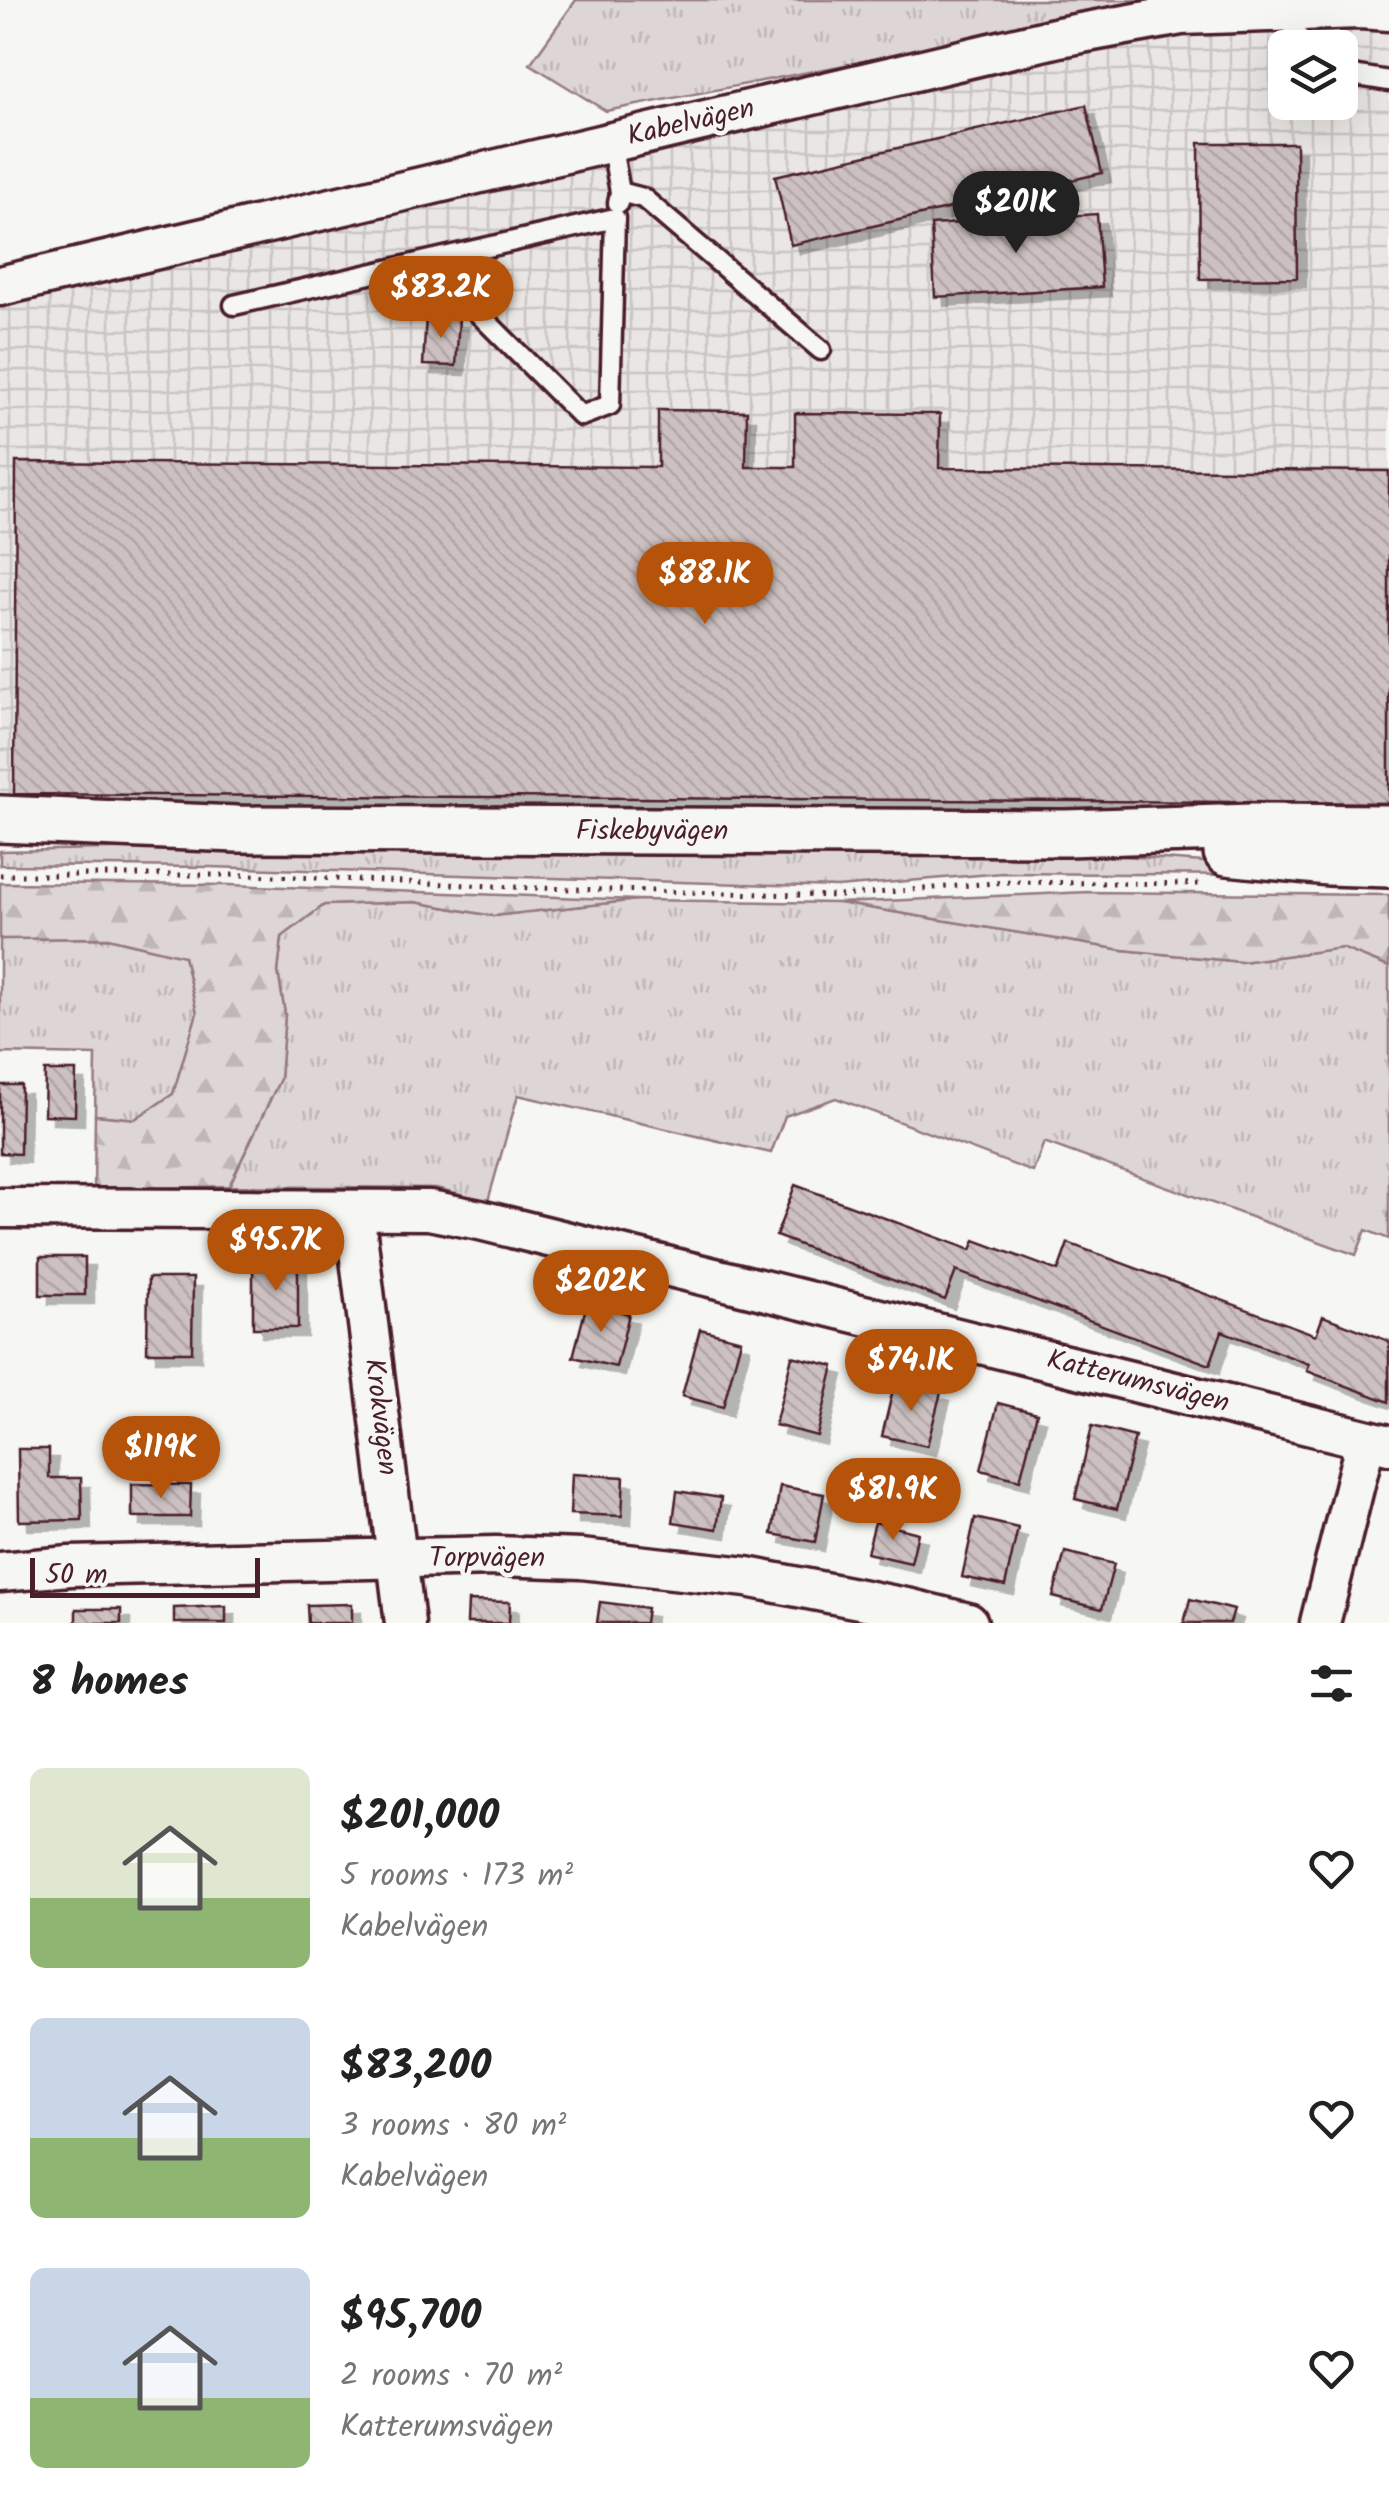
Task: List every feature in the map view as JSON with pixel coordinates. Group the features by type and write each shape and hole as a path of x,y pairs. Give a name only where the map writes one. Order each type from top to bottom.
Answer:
{"street":[{"name":"Kabelvägen","path":"0,286 1059,37 1181,16 1389,11"},
{"name":"Fiskebyvägen","path":"0,820 237,828 1066,833 1252,827 1389,828"},
{"name":"Fiskebyvägen","path":"0,840 237,828"},
{"name":"Fiskebyvägen","path":"1066,833 1252,855 1389,864"},
{"name":"Katterumsvägen","path":"0,1208 429,1210 1377,1442"},
{"name":"Krokvägen","path":"354,1210 406,1623"},
{"path":"1320,1623 1377,1442"},
{"name":"Torpvägen","path":"0,1572 70,1566 496,1556 581,1559 747,1577 968,1623"}],"lane":[{"path":"1286,11 1295,30"},
{"path":"1358,76 1389,81"},
{"path":"466,301 581,416 610,405 614,218 620,192 611,142"},
{"path":"620,192 643,198 821,350"},
{"path":"234,304 614,218"}],"path":[{"path":"0,875 251,875 840,896 1006,882 1216,884"}],"shaded area":[{"path":"1343,27 1389,30 1389,803 0,794 0,305 1085,53 1205,31"}],"green space":[{"path":"576,0 1182,0 606,111 530,64"},
{"path":"219,847 1097,854 1389,876 1003,873 837,887 209,867 0,865 0,851"},
{"path":"0,883 229,885 637,900 493,916 415,902 324,905 282,937 278,972 285,1014 280,1079 229,1186 94,1190 95,1115 135,1119 173,1094 197,1013 184,956 108,938 0,939"},
{"path":"1088,892 1389,895 1389,967 1342,948 1241,962 1123,950 839,903"},
{"path":"637,900 839,903 1123,950 1241,962 1342,948 1389,967 1389,1239 1366,1230 1356,1255 1044,1142 1033,1172 836,1098 785,1116 771,1153 518,1095 488,1201 436,1188 229,1186 280,1079 285,1014 278,972 282,936 324,905 415,902 493,916"},
{"path":"108,938 184,956 197,1013 173,1094 135,1119 95,1115 96,1055 0,1053 0,939"}],"building":[{"path":"1086,105 1102,173 791,245 775,176"},
{"path":"1199,143 1296,143 1297,278 1200,279"},
{"path":"1097,214 1102,287 935,297 931,225"},
{"path":"426,316 459,318 456,366 423,365"},
{"path":"658,410 747,411 746,467 795,467 795,413 940,414 939,468 1389,471 1389,803 14,794 16,462 658,467"},
{"path":"45,1071 76,1071 75,1116 44,1115"},
{"path":"0,1085 21,1085 20,1154 0,1153"},
{"path":"795,1185 971,1250 975,1240 1058,1271 1068,1243 1316,1335 1323,1316 1389,1341 1389,1402 1307,1371 1309,1364 1222,1331 1210,1365 956,1271 945,1300 776,1236"},
{"path":"40,1257 85,1257 85,1295 40,1295"},
{"path":"253,1259 298,1259 298,1328 253,1328"},
{"path":"148,1278 193,1278 192,1352 147,1352"},
{"path":"587,1303 629,1314 616,1367 573,1357"},
{"path":"700,1329 741,1340 723,1407 682,1396"},
{"path":"792,1356 834,1366 817,1436 775,1425"},
{"path":"895,1381 941,1392 927,1446 882,1436"},
{"path":"998,1403 1037,1413 1020,1480 981,1470"},
{"path":"1092,1426 1135,1437 1117,1509 1075,1499"},
{"path":"18,1449 49,1449 49,1478 81,1478 82,1520 19,1521"},
{"path":"572,1474 624,1477 622,1516 570,1514"},
{"path":"132,1484 191,1485 190,1517 132,1517"},
{"path":"780,1486 824,1494 815,1542 772,1534"},
{"path":"677,1491 721,1498 717,1529 673,1522"},
{"path":"975,1518 1018,1528 1005,1586 962,1577"},
{"path":"875,1522 918,1533 911,1563 867,1553"},
{"path":"1065,1552 1114,1564 1102,1609 1053,1597"},
{"path":"1190,1599 1234,1610 1230,1623 1184,1623"},
{"path":"468,1601 510,1602 509,1623 467,1623"},
{"path":"600,1602 647,1608 645,1623 597,1623"},
{"path":"352,1604 352,1623 308,1623 307,1605"},
{"path":"226,1606 226,1623 174,1623 174,1608"},
{"path":"76,1609 121,1609 121,1623 76,1623"}]}
